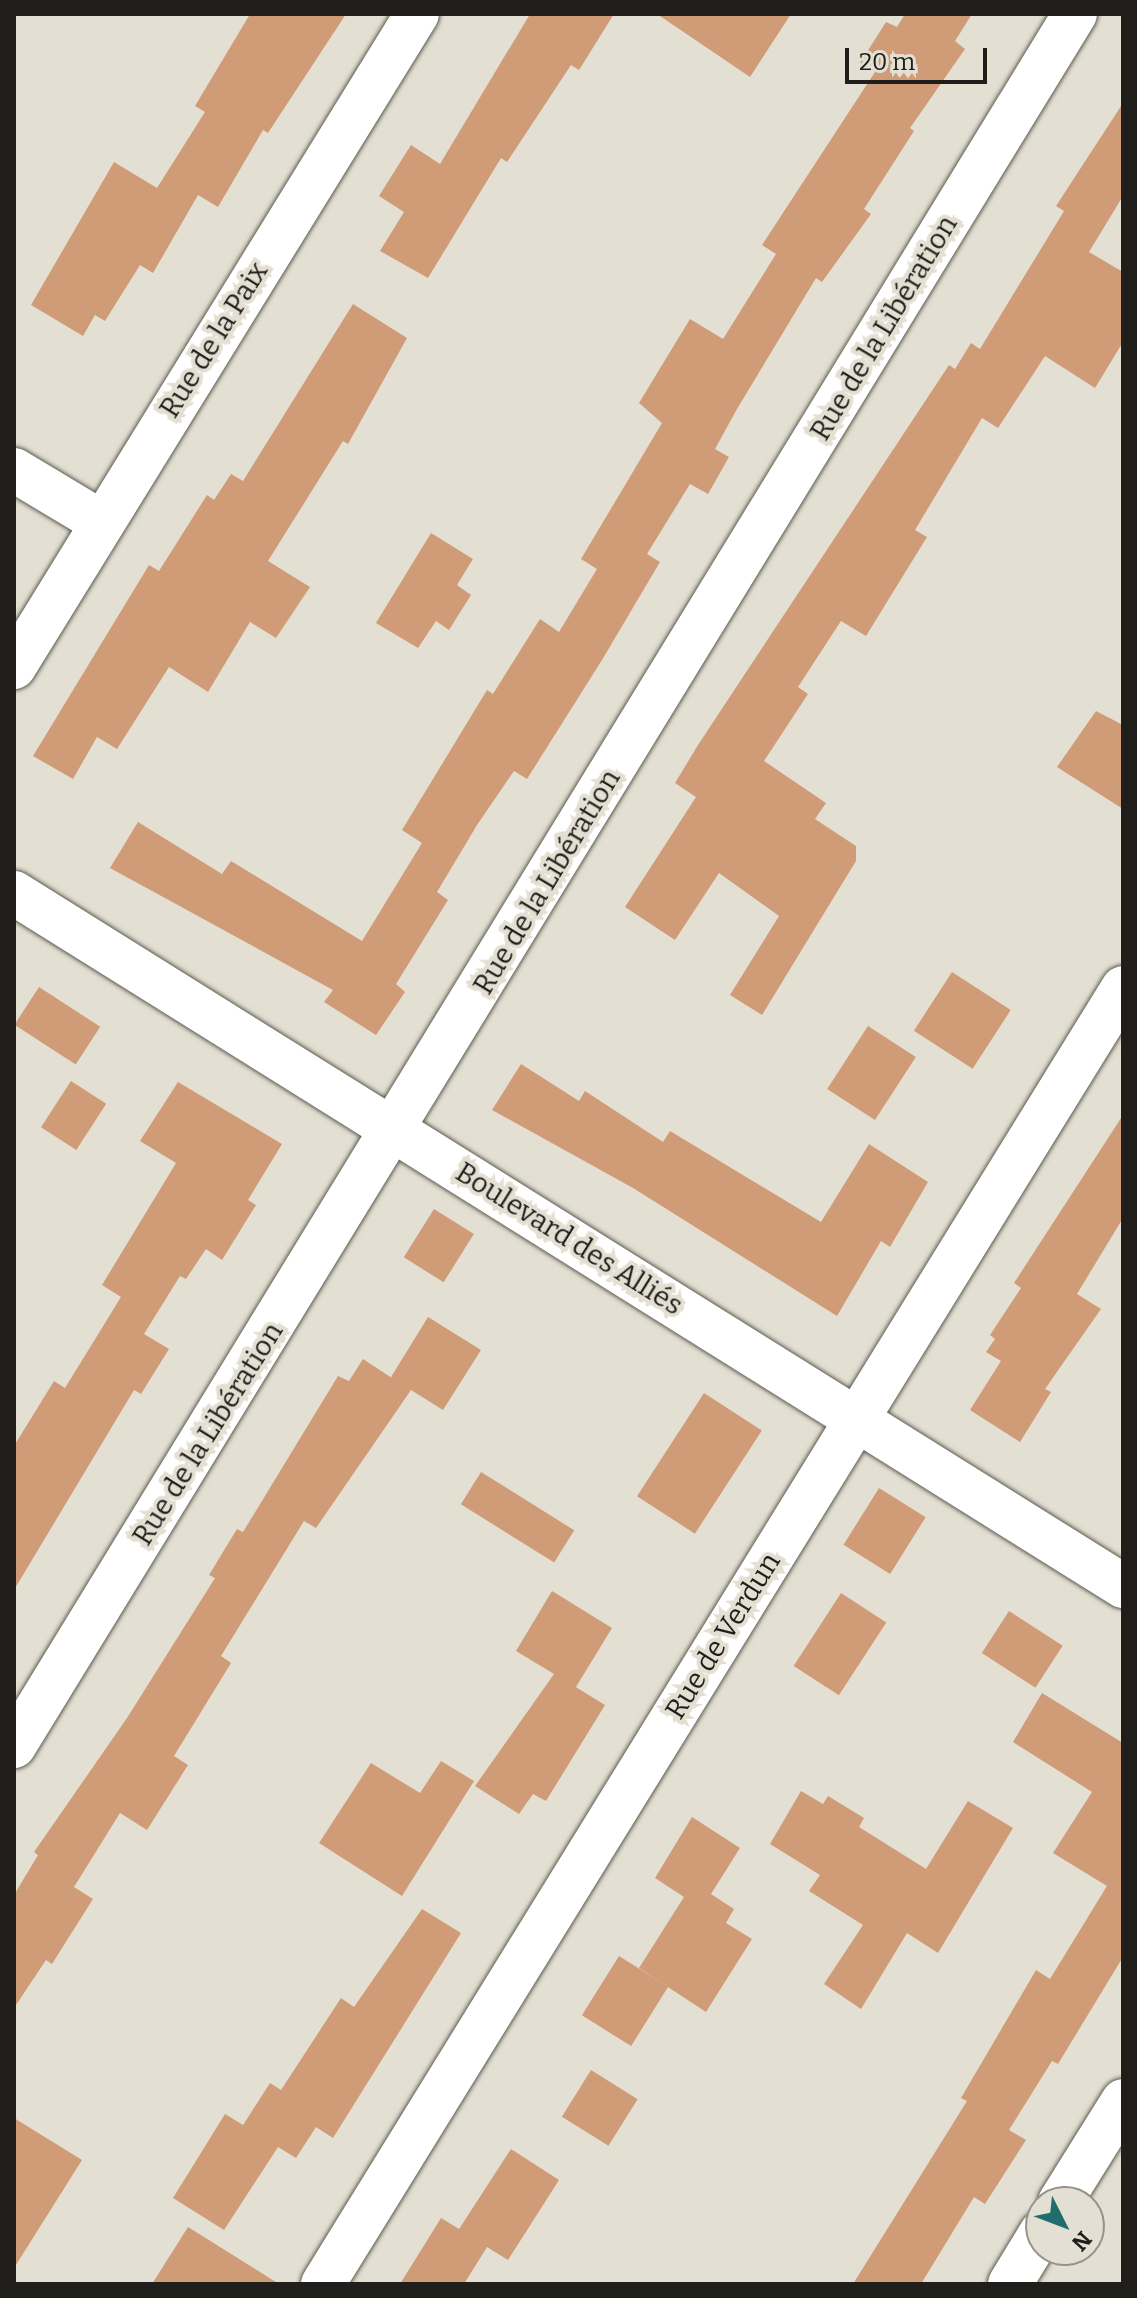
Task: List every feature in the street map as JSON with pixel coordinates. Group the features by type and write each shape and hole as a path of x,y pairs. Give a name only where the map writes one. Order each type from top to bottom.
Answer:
{"street":[{"name":"Rue de la Paix","path":"14,667 417,14"},
{"name":"Rue de la Libération","path":"14,1746 396,1130 1075,14"},
{"path":"14,470 101,522"},
{"name":"Boulevard des Alliés","path":"14,893 1123,1586"},
{"name":"Rue de Verdun","path":"323,2284 1123,988"},
{"path":"1070,2186 1123,2101"},
{"path":"1010,2284 1025,2259"}],"building":[{"path":"250,14 346,14 268,133 263,130 218,207 198,195 153,273 140,265 105,321 95,315 83,336 31,305 114,162 157,188 205,112 195,106"},
{"path":"530,14 614,14 579,70 571,65 507,162 501,158 428,278 380,251 404,212 379,196 411,145 440,164"},
{"path":"657,14 791,14 750,77"},
{"path":"905,14 972,14 955,41 965,49 910,128 914,131 864,209 871,214 822,282 816,278 737,409 715,449 729,457 708,494 690,484 647,554 660,562 602,660 527,779 514,771 477,825 437,892 448,900 396,984 405,992 376,1035 324,1002 333,990 110,868 138,822 222,874 231,861 362,941 422,843 402,830 487,690 493,694 540,619 559,632 597,569 581,559 662,423 639,403 690,319 723,339 776,254 762,245 875,72 860,63 886,22 897,27"},
{"path":"1123,103 1123,196 1089,252 1123,272 1123,342 1095,388 1045,356 998,428 982,418 915,530 927,537 866,636 841,621 798,687 808,694 764,761 826,803 815,819 856,846 856,861 762,1015 730,995 779,916 719,873 675,940 625,907 696,797 675,783 698,745 949,365 955,369 971,343 980,349 1064,211 1056,206"},
{"path":"353,304 407,338 348,444 343,441 268,561 310,587 276,638 250,622 208,692 169,667 117,749 97,737 73,779 33,756 149,565 159,571 207,495 214,500 231,474 243,481"},
{"path":"431,533 473,559 457,585 471,595 449,630 436,621 418,648 376,623"},
{"path":"1096,711 1123,725 1123,809 1057,767"},
{"path":"952,972 1011,1010 973,1069 914,1031"},
{"path":"39,987 100,1027 76,1064 14,1025"},
{"path":"868,1026 916,1057 875,1120 827,1089"},
{"path":"521,1064 579,1101 585,1091 663,1142 670,1131 821,1222 869,1144 928,1182 890,1247 881,1241 837,1316 633,1188 492,1110"},
{"path":"71,1081 106,1104 76,1150 41,1127"},
{"path":"178,1082 282,1144 248,1200 256,1205 222,1260 206,1249 186,1279 180,1276 144,1334 169,1349 141,1394 134,1390 14,1590 14,1446 54,1381 65,1388 121,1297 102,1285 176,1163 140,1141"},
{"path":"1123,1115 1123,1218 1077,1294 1101,1309 1045,1389 1051,1392 1020,1442 970,1410 1001,1361 986,1352 995,1339 990,1335 1021,1288 1014,1283"},
{"path":"434,1209 474,1234 444,1282 404,1257"},
{"path":"428,1317 481,1350 443,1410 411,1390 316,1528 304,1521 221,1656 231,1663 174,1756 188,1765 147,1830 120,1813 74,1887 93,1899 52,1964 46,1960 14,2008 14,1895 38,1855 34,1852 127,1718 215,1578 209,1575 237,1529 243,1532 338,1376 349,1381 363,1359 395,1380 391,1377"},
{"path":"704,1393 762,1431 695,1534 637,1496"},
{"path":"481,1472 574,1530 554,1563 461,1504"},
{"path":"879,1488 926,1517 890,1574 843,1545"},
{"path":"552,1591 612,1628 576,1687 558,1676 605,1705 546,1801 533,1794 519,1814 475,1786 554,1674 516,1651"},
{"path":"841,1593 886,1622 839,1695 794,1666"},
{"path":"1009,1611 1063,1646 1035,1688 982,1653"},
{"path":"1042,1693 1123,1743 1123,1957 1058,2064 1052,2061 1009,2130 1026,2140 985,2204 974,2197 921,2284 853,2284 967,2101 961,2098 1036,1970 1050,1979 1107,1886 1053,1853 1092,1792 1013,1742"},
{"path":"441,1761 474,1781 402,1896 319,1843 371,1763 420,1793"},
{"path":"801,1791 823,1804 828,1796 864,1818 859,1827 926,1869 968,1801 1013,1828 938,1953 907,1933 861,2009 824,1984 863,1925 809,1891 820,1875 770,1844"},
{"path":"692,1817 740,1848 711,1894 734,1909 726,1923 752,1939 706,2012 639,1968 684,1897 655,1878"},
{"path":"422,1909 461,1933 333,2138 316,2127 296,2158 278,2147 224,2230 173,2198 225,2114 243,2125 270,2083 281,2090 341,1998 354,2007"},
{"path":"619,1956 668,1987 631,2046 582,2015"},
{"path":"591,2070 638,2099 608,2146 562,2117"},
{"path":"14,2118 82,2160 14,2268"},
{"path":"511,2149 559,2180 508,2260 487,2247 464,2284 400,2284 441,2218 459,2229"},
{"path":"188,2227 279,2284 152,2284"}]}
